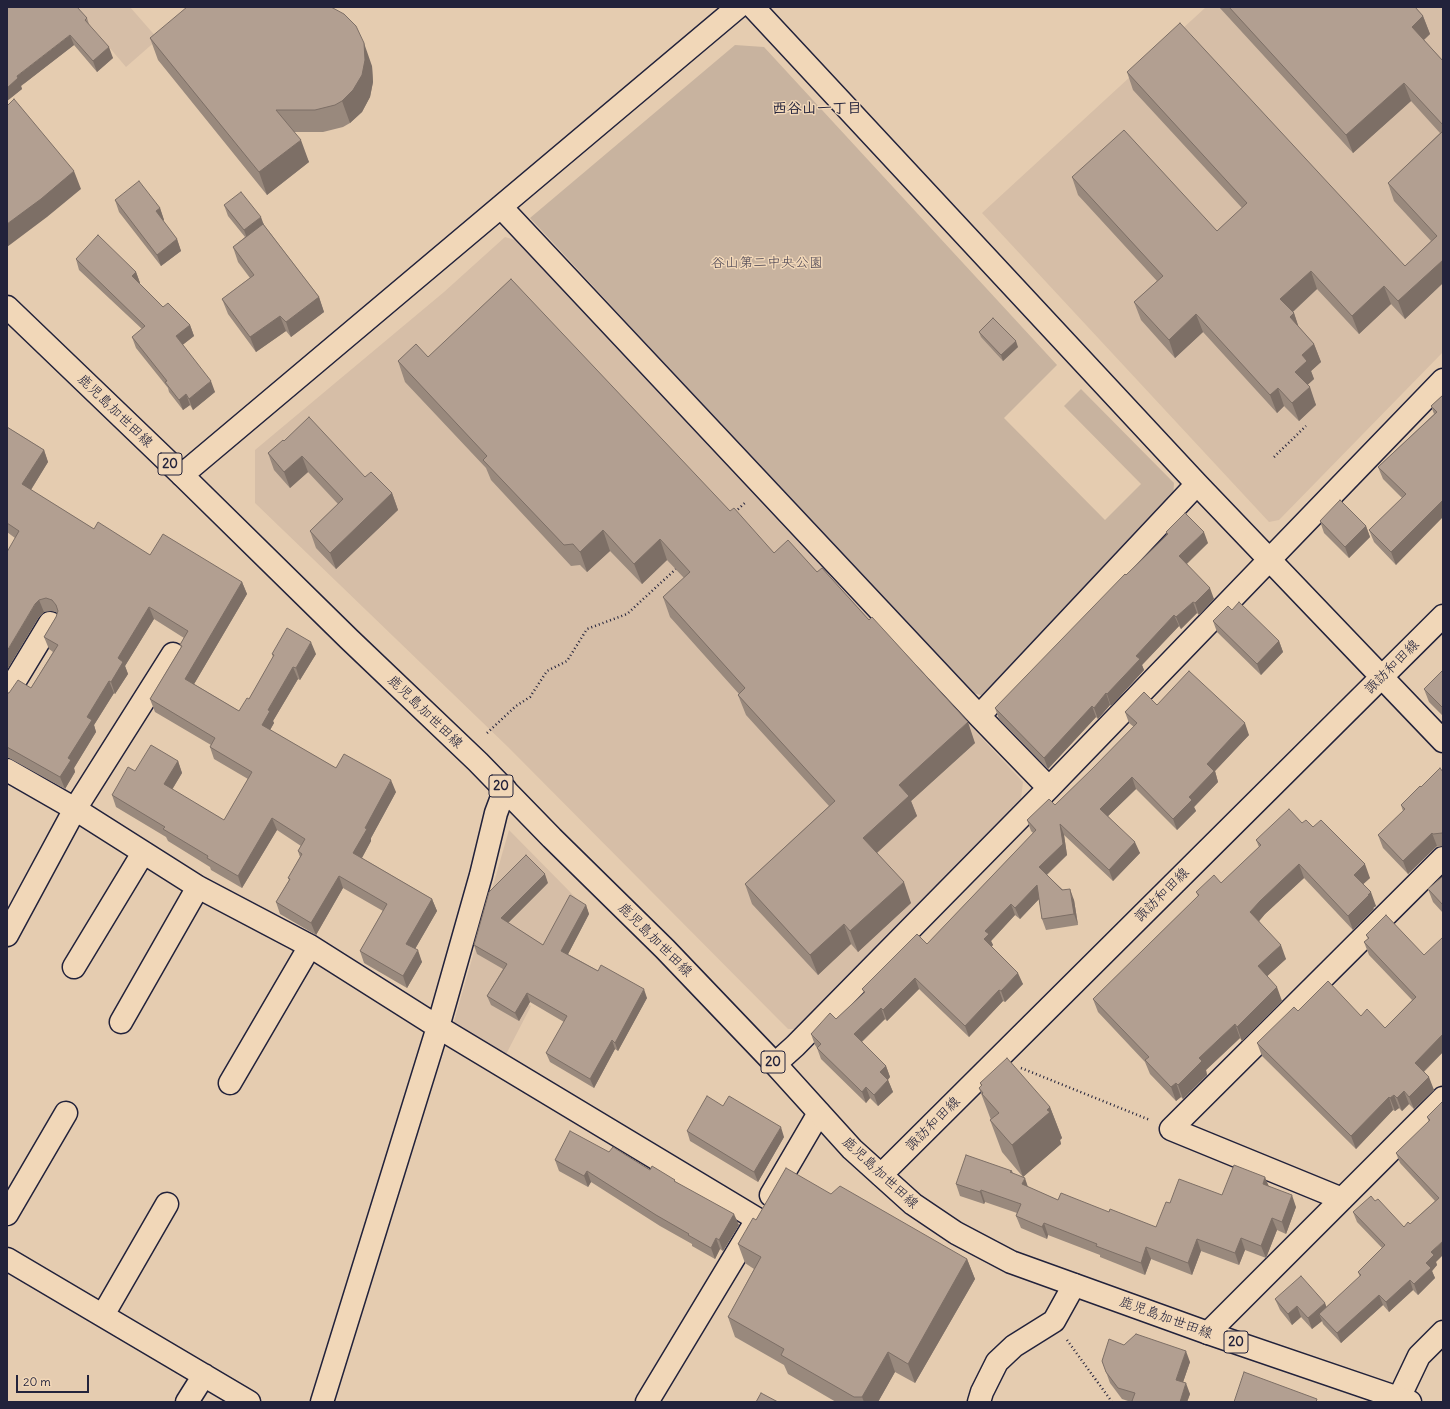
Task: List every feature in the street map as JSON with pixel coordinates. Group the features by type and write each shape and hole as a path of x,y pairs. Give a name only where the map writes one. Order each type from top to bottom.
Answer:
{"street":[{"path":"182,475 738,7"},
{"path":"753,7 1268,560 1443,741"},
{"path":"501,207 978,716 1049,788"},
{"name":"鹿児島加世田線","path":"7,307 478,762 552,838 651,934 775,1064 852,1149 924,1212 956,1233 1011,1262 1208,1333 1404,1400"},
{"path":"775,1064 795,1046 1049,788 1443,380"},
{"path":"978,716 1197,484"},
{"name":"諏訪和田線","path":"881,1175 1443,616"},
{"path":"7,694 50,623"},
{"path":"7,935 75,809 173,654"},
{"path":"7,770 75,809 198,887 310,946 438,1027 758,1219"},
{"path":"322,1402 438,1027 481,875 496,813 505,789"},
{"path":"74,967 143,852"},
{"path":"1342,1199 1171,1129 1443,858"},
{"path":"121,1022 198,887"},
{"path":"230,1083 310,946"},
{"path":"1208,1333 1443,1098"},
{"path":"7,1184 60,1110 7,1214"},
{"path":"647,1402 758,1219 819,1113"},
{"path":"103,1315 167,1204"},
{"path":"7,1259 248,1402"},
{"path":"979,1402 982,1392 997,1362 1014,1346 1054,1321 1074,1285"},
{"path":"1404,1400 1419,1356 1443,1332"},
{"path":"187,1402 204,1375"}],"path":[{"path":"1274,457 1306,426"},
{"path":"735,513 763,486"},
{"path":"487,733 516,706 530,697 547,671 567,660 587,629 627,614 678,566"},
{"path":"998,1059 1171,1129"},
{"path":"1054,1321 1112,1402"}],"shaded area":[{"path":"75,7 130,7 158,39 126,67"},
{"path":"1206,7 1443,7 1443,352 1279,520 1269,522 982,213"},
{"path":"505,237 515,240 1023,782 1021,799 799,1029 788,1029 508,747 255,503 255,450 444,292"},
{"path":"509,830 577,899 519,998 531,1006 502,1062 451,1032"}],"green space":[{"name":"谷山第二中央公園","path":"735,45 764,47 1057,365 1004,418 1105,520 1141,484 1064,406 1081,389 1174,483 1173,500 984,696 969,692 530,218"}],"building":[{"path":"7,7 77,7 87,18 85,20 109,47 93,61 70,35 17,76 18,78 7,88"},
{"path":"187,7 331,7 344,14 356,26 364,43 365,60 362,75 353,90 342,101 335,105 315,110 276,110 301,140 259,172 150,38"},
{"path":"1229,7 1415,7 1423,16 1412,27 1443,61 1443,125 1404,83 1346,135"},
{"path":"1180,23 1405,266 1437,236 1388,183 1443,131 1443,260 1398,301 1384,286 1352,316 1311,271 1280,299 1294,313 1290,317 1314,344 1302,355 1307,361 1295,372 1310,387 1292,403 1278,388 1270,395 1196,314 1169,340 1134,302 1163,276 1072,177 1124,130 1217,231 1247,203 1127,72"},
{"path":"14,99 74,171 41,199 7,224 7,106"},
{"path":"139,181 160,208 156,211 177,239 157,255 115,200"},
{"path":"241,192 261,217 244,230 224,205"},
{"path":"263,224 319,297 286,322 280,316 250,337 222,299 254,275 233,247"},
{"path":"98,235 136,272 132,276 163,307 168,303 190,325 176,336 211,381 189,399 186,394 179,400 165,382 167,381 132,337 145,326 76,259"},
{"path":"511,279 730,511 734,508 774,553 788,540 817,572 822,568 869,620 872,617 968,722 899,785 909,796 863,838 904,882 850,931 844,924 810,955 745,884 835,801 738,695 745,688 663,597 690,572 660,539 634,564 603,530 580,552 573,544 564,545 483,460 487,456 398,361 416,344 428,357"},
{"path":"993,318 1016,341 1001,355 979,332"},
{"path":"1443,395 1443,500 1391,552 1369,530 1406,494 1378,467 1437,412 1431,406"},
{"path":"309,417 365,477 371,472 392,493 330,553 310,531 343,499 302,456 284,472 268,453 283,440 284,441"},
{"path":"7,427 44,450 22,484 94,529 98,522 150,555 163,534 242,582 185,679 239,711 247,698 249,699 274,655 272,654 287,628 311,642 296,668 293,667 268,710 270,711 262,725 336,768 344,754 391,780 365,828 367,829 353,853 432,899 406,944 418,950 403,976 360,951 387,904 339,876 311,923 276,902 290,879 288,878 302,854 298,851 305,839 272,818 238,876 207,858 208,856 163,829 165,827 112,795 128,767 135,771 151,745 178,761 164,784 224,820 252,772 210,747 215,738 150,699 182,646 180,645 188,631 149,607 118,658 123,662 111,682 109,681 87,717 92,720 68,758 71,760 60,777 7,747 7,693 9,693 18,680 31,688 58,645 44,637 58,611 52,600 46,598 39,600 35,604 7,651 7,552 19,531 7,523"},
{"path":"1340,500 1366,526 1345,547 1320,521"},
{"path":"1185,513 1204,532 1179,556 1210,588 1195,603 1193,602 1176,617 1174,615 1136,656 1140,659 1107,694 1106,693 1094,708 1092,706 1044,758 995,708 1125,574 1126,575 1168,534 1166,532"},
{"path":"1239,602 1279,641 1257,664 1213,621 1228,606 1232,610"},
{"path":"1443,670 1443,708 1424,689"},
{"path":"1189,671 1245,723 1207,764 1214,771 1189,797 1192,800 1173,819 1132,777 1100,809 1135,842 1109,870 1060,824 1063,844 1039,867 1062,890 1070,889 1074,914 1042,919 1037,885 1015,908 1011,904 985,931 989,934 984,939 1018,973 1001,991 999,990 965,1026 915,978 883,1010 881,1008 854,1034 886,1066 880,1072 888,1080 874,1095 866,1087 862,1092 817,1048 821,1044 811,1034 830,1013 836,1019 865,992 862,989 917,934 927,944 1036,830 1027,820 1049,799 1055,805 1137,723 1125,712 1144,692 1157,705"},
{"path":"1440,768 1443,772 1443,834 1432,833 1403,861 1378,835 1405,809 1401,805"},
{"path":"1289,809 1302,823 1306,820 1313,827 1321,820 1365,864 1354,875 1371,892 1348,916 1299,864 1260,901 1250,912 1281,945 1258,966 1277,987 1237,1027 1235,1024 1199,1058 1202,1061 1178,1085 1176,1083 1171,1087 1145,1060 1149,1057 1093,999 1199,895 1196,892 1214,875 1221,883 1261,845 1256,840"},
{"path":"526,855 545,874 501,918 543,945 570,895 586,905 561,951 598,971 601,965 644,989 615,1043 612,1040 590,1079 546,1053 567,1016 527,993 515,1013 487,996 507,964 474,945 489,892"},
{"path":"1443,876 1443,905 1428,889"},
{"path":"1386,915 1424,955 1443,937 1443,1034 1415,1063 1429,1077 1409,1097 1404,1091 1397,1098 1394,1095 1390,1098 1389,1097 1351,1136 1257,1043 1294,1007 1298,1011 1328,981 1361,1016 1367,1009 1385,1028 1416,997 1364,942 1369,938 1366,935"},
{"path":"1007,1058 1050,1107 1047,1110 1050,1112 1012,1145 990,1120 999,1113 982,1094 983,1093 979,1088 982,1085 980,1083"},
{"path":"707,1096 723,1106 729,1096 781,1127 754,1172 687,1131"},
{"path":"1443,1101 1443,1241 1431,1252 1434,1255 1426,1263 1431,1268 1414,1284 1410,1280 1386,1302 1379,1295 1337,1333 1319,1314 1361,1275 1358,1272 1385,1245 1353,1212 1371,1196 1375,1201 1378,1199 1404,1227 1408,1222 1410,1224 1439,1198 1396,1153 1430,1120 1427,1117"},
{"path":"570,1131 609,1152 613,1147 650,1170 652,1166 675,1180 674,1181 734,1214 719,1240 716,1238 711,1248 587,1171 584,1176 555,1160"},
{"path":"966,1155 1012,1171 1010,1172 1025,1178 1022,1184 1058,1200 1061,1193 1109,1212 1110,1209 1156,1227 1166,1202 1170,1203 1179,1179 1222,1195 1234,1165 1265,1177 1263,1184 1292,1195 1282,1222 1272,1218 1261,1246 1241,1238 1235,1253 1197,1239 1188,1263 1146,1247 1141,1263 1096,1246 1097,1244 1044,1223 1042,1227 1016,1216 1021,1204 981,1190 980,1192 956,1184"},
{"path":"786,1168 831,1194 840,1186 967,1259 908,1364 888,1352 862,1397 854,1397 781,1355 784,1349 728,1317 761,1257 738,1244 753,1218 756,1220"},
{"path":"1301,1276 1325,1303 1308,1318 1297,1306 1288,1314 1275,1299"},
{"path":"1136,1334 1186,1351 1176,1380 1186,1383 1180,1402 1134,1402 1132,1401 1135,1393 1118,1388 1106,1372 1102,1361 1109,1339 1124,1345"},
{"path":"1244,1372 1317,1399 1316,1402 1234,1402"},
{"path":"761,1393 778,1402 756,1402"}],"district":[{"name":"西谷山一丁目","path":"817,109"}]}
